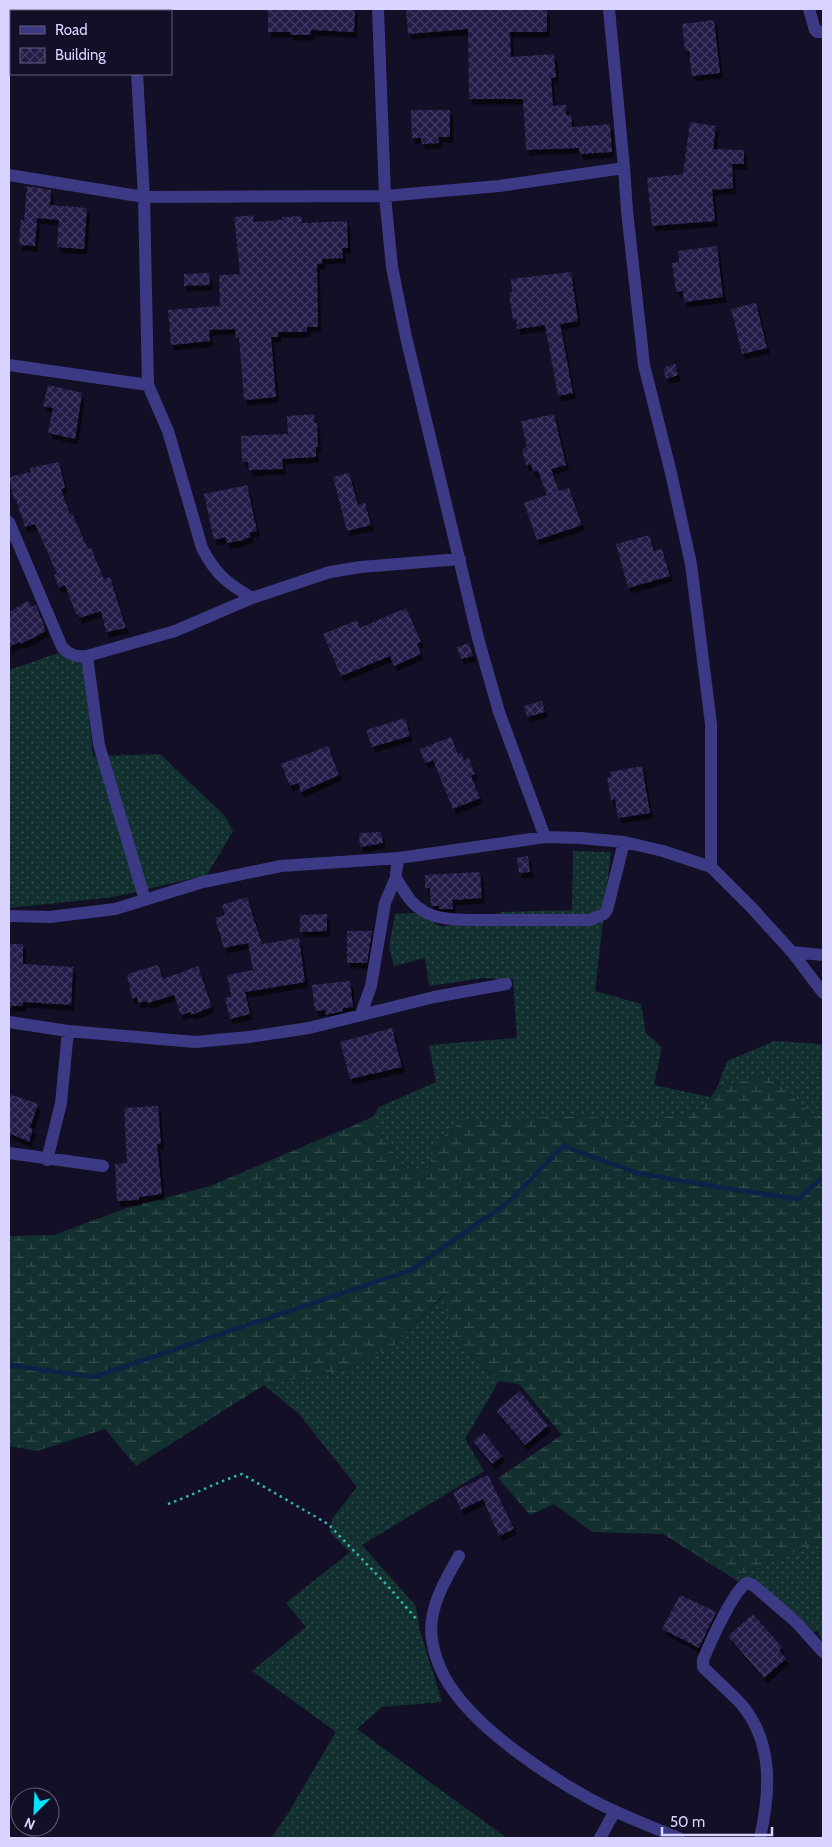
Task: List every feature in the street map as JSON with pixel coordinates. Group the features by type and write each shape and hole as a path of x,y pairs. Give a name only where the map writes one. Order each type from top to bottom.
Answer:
{"street":[{"path":"378,9 385,196 392,267 406,337 478,638 499,712 545,837"},
{"path":"609,9 627,211 644,365 691,564 712,724 711,867"},
{"path":"809,9 815,30 823,32"},
{"path":"137,75 144,197 148,386 168,431 202,548 211,564 226,582 252,598"},
{"path":"9,175 144,197 385,196 499,186 624,168"},
{"path":"9,365 148,386"},
{"path":"9,522 62,648 72,655 87,656 175,631 252,598 330,572 362,567 460,559"},
{"path":"87,656 100,745 145,900"},
{"path":"9,916 50,916 115,909 202,882 281,866 399,858 545,837 624,842 663,851 711,867 792,952 823,993"},
{"path":"396,877 409,899 420,910 435,917 454,920 590,920 604,914 607,910 624,842"},
{"path":"361,1014 371,986 385,903 396,877 399,858"},
{"path":"792,952 823,955"},
{"path":"9,1022 68,1031 195,1042 249,1037 309,1028 434,997 506,984"},
{"path":"47,1160 61,1103 68,1031"},
{"path":"9,1153 47,1160 103,1166"},
{"path":"459,1556 447,1577 433,1612 432,1640 439,1662 454,1693 489,1729 528,1759 568,1786 615,1811 679,1838"},
{"path":"760,1838 768,1795 762,1743 742,1706 704,1667 703,1660 733,1600 742,1585 747,1582 796,1622 823,1652"},
{"path":"600,1838 615,1811"}],"path":[{"path":"168,1504 186,1498 212,1484 242,1474 328,1524 387,1585 432,1640"}],"green space":[{"path":"67,650 83,661 93,756 160,754 226,817 233,831 207,875 114,897 9,908 9,670"},
{"path":"573,851 611,852 595,991 641,1004 646,1033 662,1047 654,1085 710,1097 702,1109 632,1124 589,1116 434,1145 430,1166 418,1176 397,1160 373,1117 379,1107 436,1082 429,1045 517,1038 513,980 484,978 429,986 425,958 394,966 389,947 395,914 415,913 442,927 503,912 572,910"},
{"path":"775,1041 820,1044 823,1046 823,1116 810,1113 768,1074 717,1088 727,1061"},
{"path":"768,1074 810,1113 823,1116 823,1540 733,1578 663,1534 592,1532 554,1504 530,1515 498,1478 562,1435 519,1384 499,1381 453,1340 443,1295 394,1345 348,1369 264,1385 136,1466 105,1429 37,1451 9,1446 9,1236 54,1235 127,1208 210,1186 373,1117 397,1160 418,1175 430,1166 434,1145 463,1120 589,1116 632,1124 702,1109 717,1088"},
{"path":"444,1295 453,1340 499,1381 465,1439 484,1471 362,1545 416,1606 420,1631 442,1702 382,1707 357,1729 507,1838 271,1838 287,1815 336,1732 252,1671 306,1627 286,1603 350,1552 330,1532 332,1519 357,1487 299,1414 264,1385 348,1369 394,1345"},
{"path":"823,1540 823,1645 818,1631 802,1635 765,1600 733,1578"}],"building":[{"path":"268,9 355,9 354,32 311,30 311,35 290,35 290,32 268,32"},
{"path":"406,9 547,9 547,32 510,32 511,57 554,54 556,77 551,78 553,106 566,105 566,115 571,115 572,127 610,124 612,152 580,154 579,148 526,150 523,99 469,99 468,29 408,34"},
{"path":"714,20 720,73 692,76 689,51 685,51 682,24"},
{"path":"411,110 450,110 450,137 438,137 439,143 422,144 421,138 412,138"},
{"path":"690,122 716,126 713,149 744,150 744,164 732,164 733,188 712,190 715,221 652,226 647,178 683,174"},
{"path":"27,186 51,190 50,205 87,208 84,249 57,247 59,220 37,218 35,246 19,245 21,219 24,220"},
{"path":"253,215 254,222 282,220 282,217 301,216 302,223 347,221 348,248 342,248 343,258 322,259 322,264 317,264 318,327 307,327 307,332 278,332 278,337 271,337 276,397 244,400 239,337 236,338 235,329 209,330 210,341 171,345 168,310 220,306 219,275 240,274 234,217"},
{"path":"717,246 723,297 684,302 683,291 676,292 672,263 679,262 678,251"},
{"path":"571,272 578,321 560,324 573,393 558,396 545,325 517,329 516,320 513,320 509,293 512,292 511,279"},
{"path":"209,273 210,285 184,286 184,274"},
{"path":"756,303 767,348 742,354 731,309"},
{"path":"675,364 678,375 666,379 663,368"},
{"path":"48,385 82,393 75,439 48,433 53,408 43,406"},
{"path":"314,414 315,423 317,423 318,447 316,447 316,457 282,459 283,469 249,470 248,462 242,462 241,436 288,434 287,416"},
{"path":"554,414 566,465 551,469 559,491 569,488 582,525 537,540 524,503 547,495 538,471 533,472 531,464 526,466 522,449 527,448 521,421"},
{"path":"59,462 65,488 61,489 70,514 72,513 88,549 91,548 104,579 110,577 126,628 106,632 101,611 79,618 65,585 59,588 54,575 57,574 35,524 25,527 16,500 14,500 9,477 31,472 30,468"},
{"path":"349,473 358,505 365,503 371,525 347,531 333,477"},
{"path":"247,485 257,531 250,532 251,537 244,540 227,543 225,537 214,540 204,494"},
{"path":"649,535 654,551 662,549 670,576 628,588 616,544"},
{"path":"28,601 32,607 36,605 46,631 21,644 19,642 9,647 9,612"},
{"path":"406,608 421,642 417,644 421,654 394,666 390,656 341,676 323,634 357,620 360,628"},
{"path":"469,643 473,656 461,659 457,647"},
{"path":"542,701 545,712 527,717 524,706"},
{"path":"405,718 410,736 372,747 366,730"},
{"path":"451,737 458,754 461,753 464,760 469,758 475,774 471,776 480,798 453,809 433,760 425,763 420,749"},
{"path":"328,746 339,775 301,792 298,783 290,786 281,764"},
{"path":"642,766 650,813 618,818 615,799 611,800 607,778 611,777 610,772"},
{"path":"381,832 383,843 360,847 359,833"},
{"path":"528,856 530,872 519,873 517,858"},
{"path":"480,872 482,898 452,900 453,909 439,909 439,906 431,906 430,888 425,888 425,875"},
{"path":"247,897 262,944 299,938 305,982 245,992 250,1014 230,1019 225,998 231,996 227,975 253,970 248,943 224,948 215,918 225,915 222,905"},
{"path":"327,914 327,931 300,932 300,915"},
{"path":"347,931 372,931 367,963 347,963"},
{"path":"9,944 23,944 23,964 73,967 71,1005 23,1002 23,1006 9,1006"},
{"path":"158,965 163,979 198,966 212,1007 191,1015 190,1012 181,1015 174,995 148,1003 147,1001 138,1003 137,997 132,999 127,974"},
{"path":"350,981 353,1007 343,1008 343,1011 326,1015 325,1010 315,1011 312,985"},
{"path":"392,1028 402,1067 350,1079 340,1042"},
{"path":"9,1094 38,1104 30,1128 33,1129 29,1142 9,1133"},
{"path":"158,1106 161,1144 157,1144 162,1194 139,1197 139,1200 117,1201 115,1164 127,1163 124,1108"},
{"path":"520,1391 548,1426 525,1445 496,1411"},
{"path":"484,1433 502,1456 492,1464 473,1441"},
{"path":"488,1475 514,1529 499,1536 483,1499 461,1510 453,1492"},
{"path":"680,1595 716,1612 699,1648 662,1629"},
{"path":"753,1614 782,1647 779,1650 786,1659 764,1678 728,1636"}],"waterway":[{"path":"9,1365 93,1377 411,1270 511,1200 563,1146 637,1173 798,1199 823,1177"}]}
